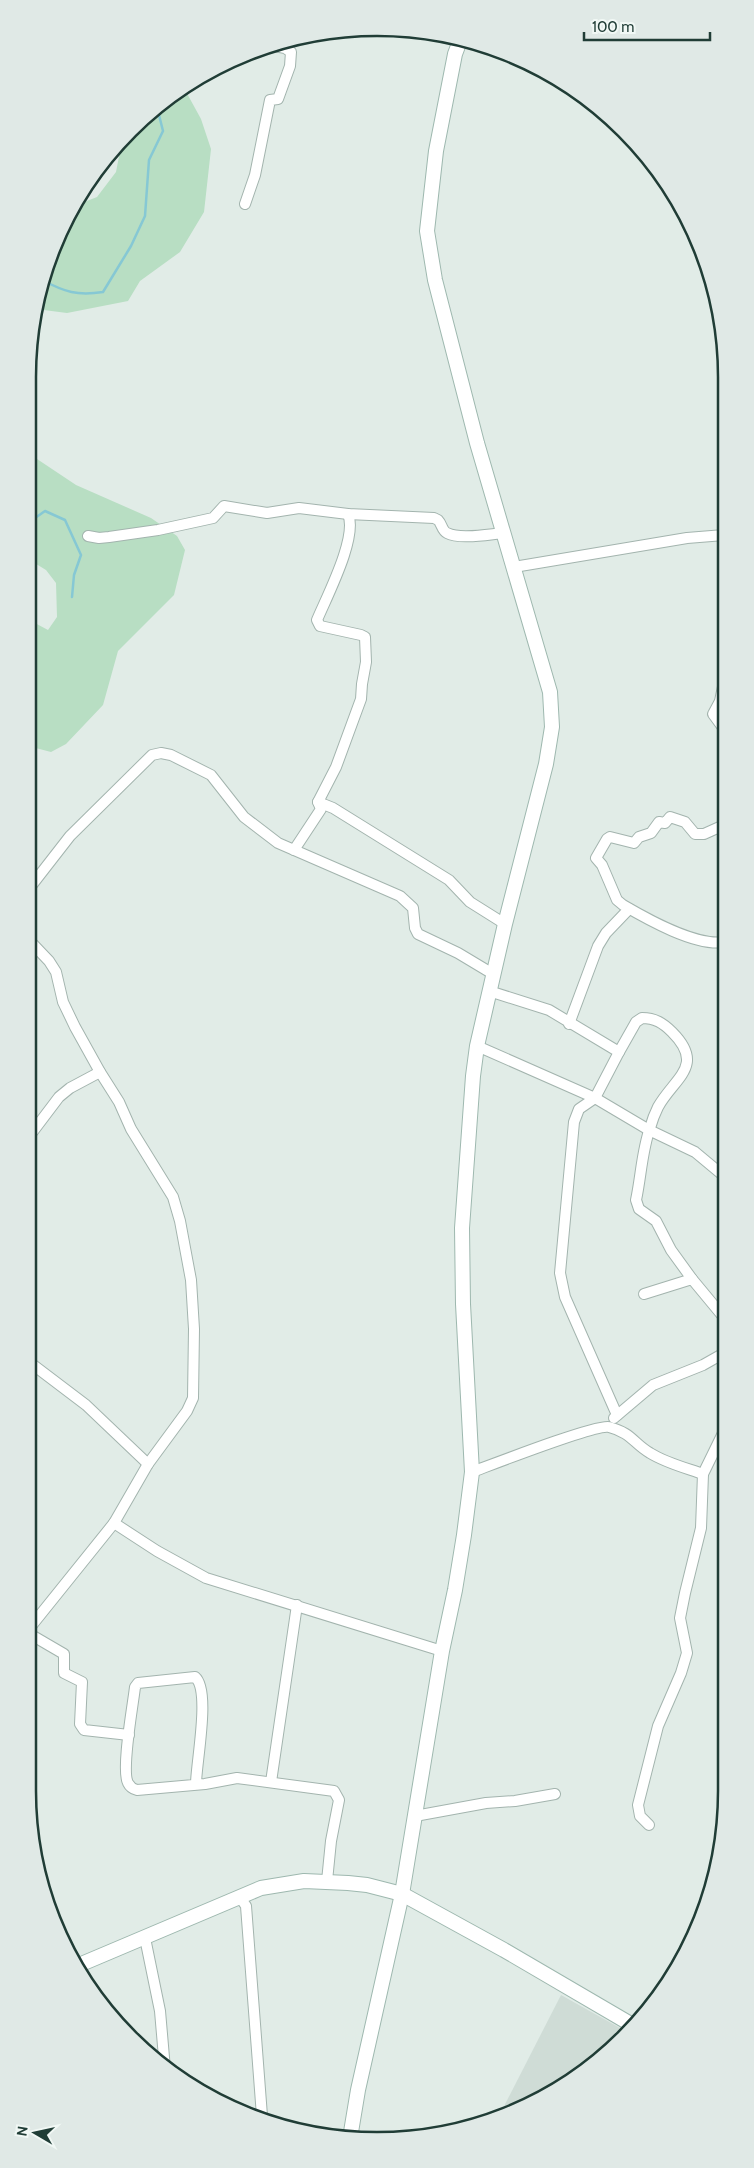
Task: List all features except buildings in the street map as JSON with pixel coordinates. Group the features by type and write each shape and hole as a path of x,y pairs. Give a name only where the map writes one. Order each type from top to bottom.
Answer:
{"street":[{"path":"351,2131 358,2090 402,1894 442,1651 455,1590 472,1472 463,1304 462,1228 466,1152 477,1046 505,924 537,802 552,727 550,692 478,443 438,290 428,231 436,150 457,46"},
{"path":"245,204 255,175 270,100 278,99 290,66 291,52 286,49"},
{"path":"88,536 108,537 158,530 204,520 216,515 224,506 267,514 299,508 348,514 434,518 441,523 444,532 453,535 470,536 504,533"},
{"path":"318,802 336,767 362,699 362,684 366,662 365,637 320,626 317,620 340,565 350,531 351,521 348,514"},
{"path":"514,568 687,538 718,535"},
{"path":"718,705 713,714 718,721"},
{"path":"36,880 70,836 152,755 170,754 211,775 244,817 278,842 400,896 413,908 415,928 418,934 458,953 493,974"},
{"path":"294,850 321,809 318,802"},
{"path":"318,802 333,808 366,827 450,880 470,902 505,924"},
{"path":"718,828 704,834 695,834 685,822 670,817 665,823 659,822 651,832 639,837 634,843 614,838 607,839 596,858 602,865 617,900 629,909 671,931 701,940 718,941"},
{"path":"569,1024 598,946 606,933 629,909"},
{"path":"36,947 50,961 56,972 64,1002 100,1072 120,1102 130,1129 174,1197 190,1280 194,1329 193,1398 187,1411 148,1464 114,1523 36,1622"},
{"path":"489,991 549,1010 569,1024 619,1052"},
{"path":"617,1415 565,1297 560,1273 574,1122 579,1109 595,1098 636,1022 642,1018 651,1018 664,1024 680,1041 687,1053 688,1061 683,1076 658,1106 649,1130 636,1200 638,1209 656,1221 671,1250 718,1310"},
{"path":"477,1046 595,1098 649,1130 695,1152 718,1171"},
{"path":"36,1127 59,1097 70,1088 100,1072"},
{"path":"644,1294 692,1279"},
{"path":"472,1472 586,1431 606,1426 653,1384 703,1365 718,1357"},
{"path":"36,1367 86,1405 148,1464"},
{"path":"606,1426 632,1436 648,1452 658,1458 703,1474"},
{"path":"649,1825 640,1816 638,1805 658,1726 681,1673 687,1653 680,1618 684,1593 701,1528 703,1474 718,1443"},
{"path":"114,1523 196,1574 442,1651"},
{"path":"271,1782 297,1605"},
{"path":"36,1637 61,1651 66,1658 64,1673 82,1682 81,1728 84,1730 130,1735"},
{"path":"196,1784 203,1702 196,1678 138,1683 135,1687 126,1766 127,1782 131,1788 137,1790 196,1784 237,1778 334,1791 339,1800 331,1841 327,1881"},
{"path":"415,1816 486,1803 515,1801 555,1794"},
{"path":"83,1963 239,1896 283,1883 327,1881 367,1886 402,1894 627,2022"},
{"path":"239,1896 246,1906 262,2112"},
{"path":"145,1938 160,2011 165,2057"}],"shaded area":[{"path":"561,1995 621,2029 602,2047 566,2074 528,2097 503,2107"}],"green space":[{"path":"187,94 201,119 211,149 204,212 180,252 140,281 128,301 67,313 43,310 54,267 71,226 85,202 97,197 116,172 121,152 152,121"},
{"path":"36,458 76,485 151,518 177,536 185,550 174,595 118,651 103,705 66,744 51,752 36,748 36,624 48,630 57,617 56,583 46,570 36,564"}],"waterway":[{"path":"49,284 71,292 86,294 103,292 131,246 145,216 149,160 163,131 159,115"},
{"path":"36,517 45,511 65,520 81,555 74,575 72,597"}]}
